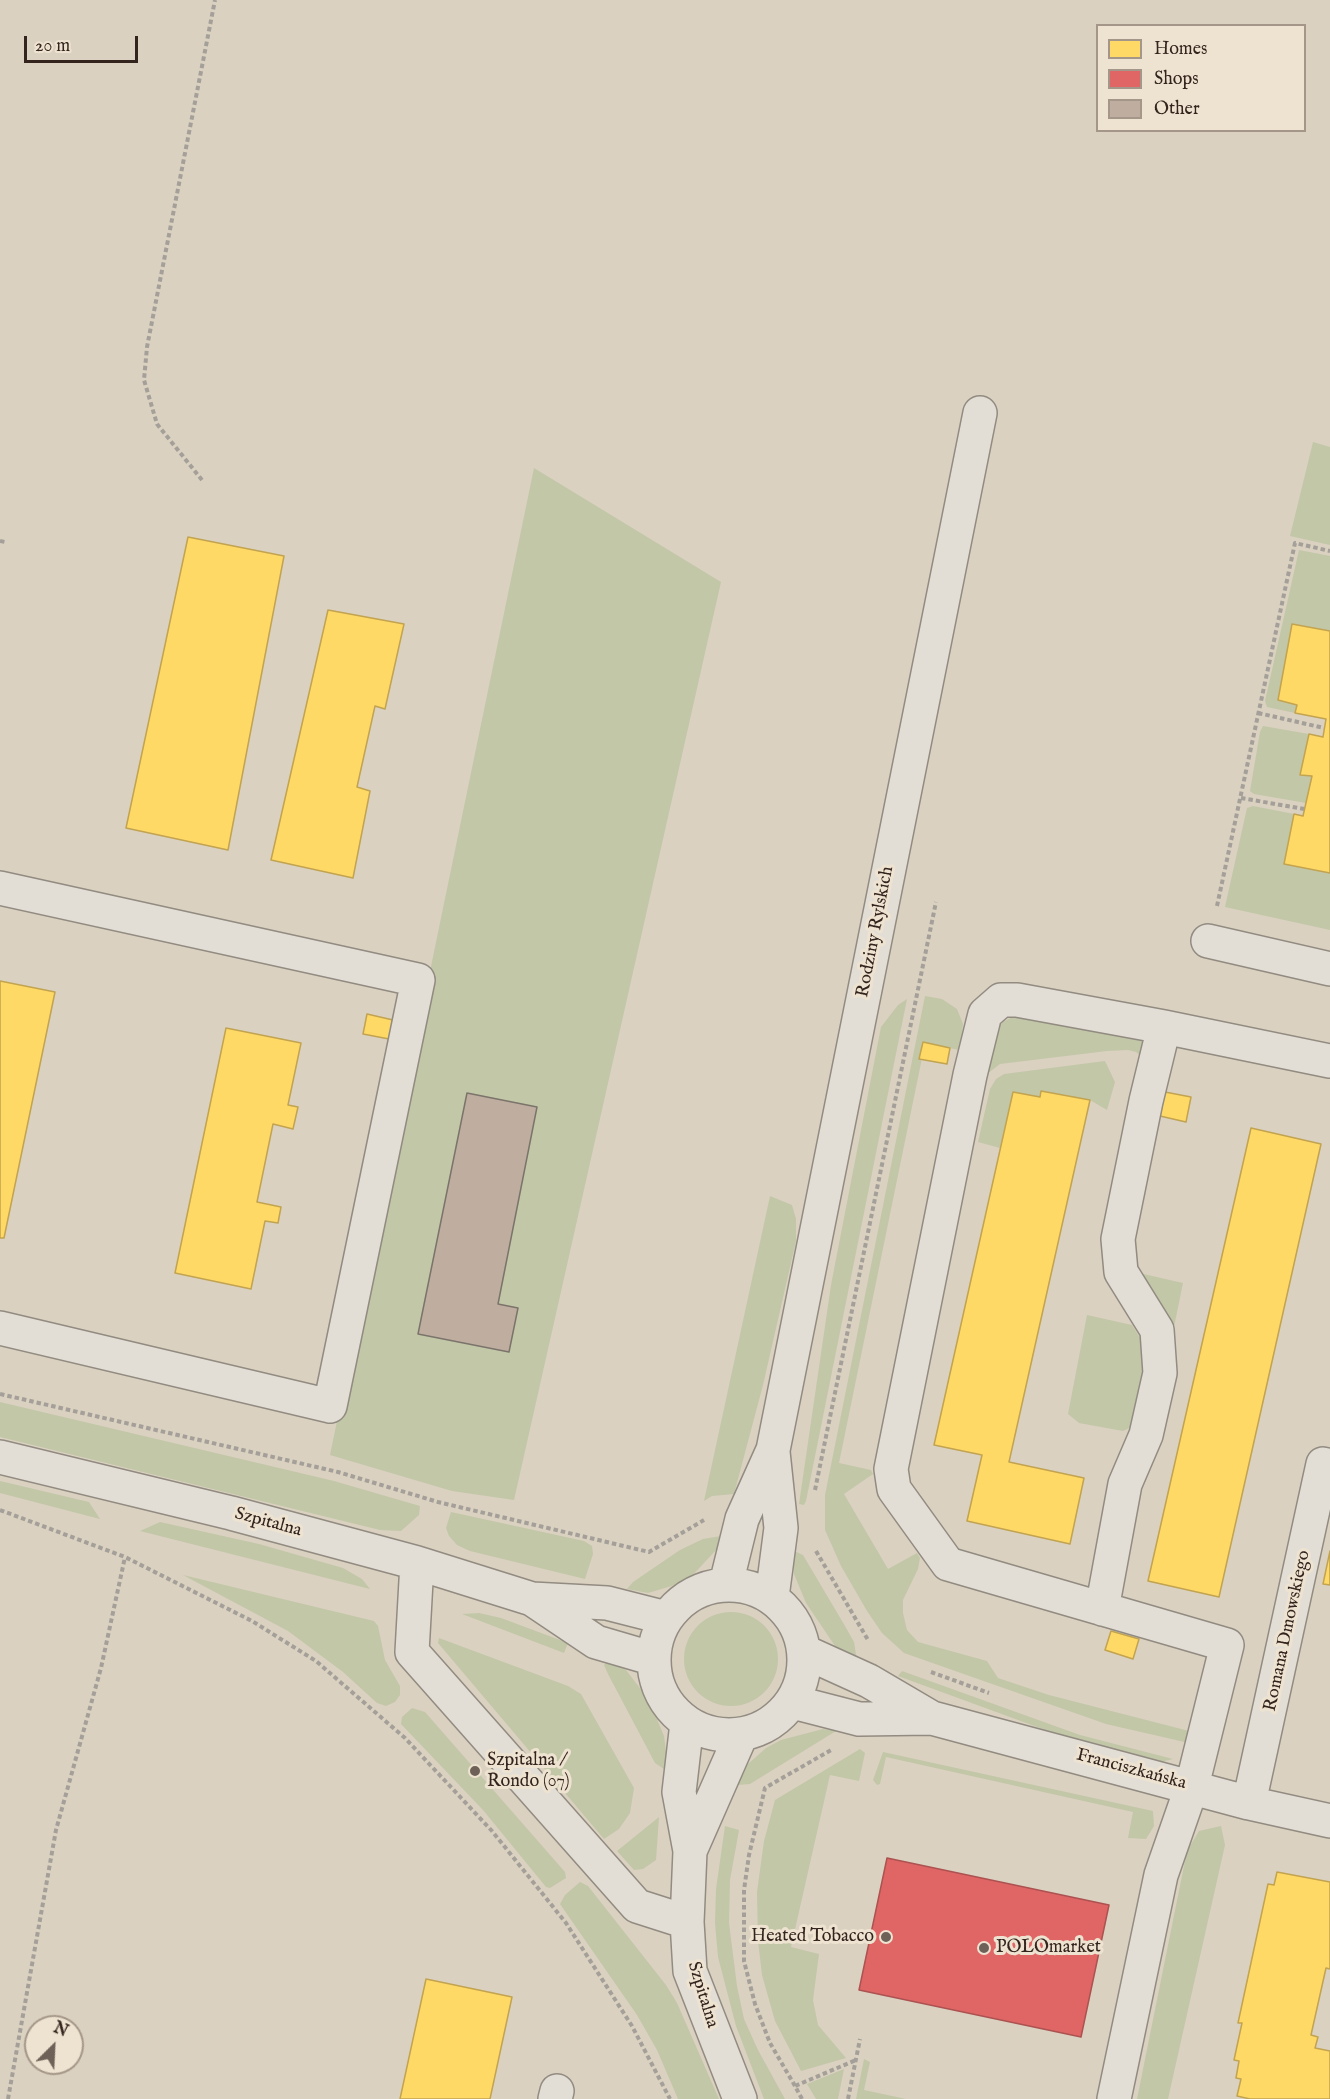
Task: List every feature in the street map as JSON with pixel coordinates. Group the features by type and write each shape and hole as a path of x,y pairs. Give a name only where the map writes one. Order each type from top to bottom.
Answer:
{"street":[{"name":"Rodziny Rylskich","path":"726,1584 742,1519 773,1450 980,413"},
{"path":"0,888 418,980 330,1406 0,1328"},
{"path":"1208,941 1330,969"},
{"path":"1114,2099 1161,1875 1192,1786 1227,1646 948,1564 894,1489 891,1469 970,1075 985,1014 1001,1000 1017,1000 1164,1027 1330,1061"},
{"path":"1101,1609 1125,1484 1146,1435 1160,1373 1157,1330 1121,1272 1118,1239 1146,1101 1164,1027"},
{"name":"Rodziny Rylskich","path":"771,1597 781,1528 773,1450"},
{"name":"Szpitalna","path":"0,1457 231,1513 417,1563 532,1599 607,1603 666,1618"},
{"name":"Romana Dmowskiego","path":"1249,1803 1274,1698 1323,1464 1330,1466"},
{"path":"417,1563 412,1652 637,1905 687,1922"},
{"path":"726,1584 750,1587 771,1597 788,1612 800,1630 805,1652 803,1678 793,1702 770,1724 741,1735 712,1734 687,1723 669,1706 657,1684 654,1659 657,1638 666,1618 682,1600 703,1589 726,1584"},
{"name":"Szpitalna","path":"532,1599 596,1642 654,1659"},
{"name":"Franciszkańska","path":"805,1652 869,1682 933,1718 1249,1803 1330,1821"},
{"name":"Franciszkańska","path":"793,1702 859,1719 933,1718"},
{"name":"Szpitalna","path":"687,1723 680,1792 690,1851 687,1922 690,1971 740,2099"},
{"name":"Szpitalna","path":"690,1851 741,1735"}],"path":[{"path":"202,480 157,424 144,380 147,347 215,0"},
{"path":"1208,941 1241,798 1294,543 1330,551"},
{"path":"1258,713 1324,728"},
{"path":"1241,798 1304,809"},
{"path":"0,1394 338,1472 438,1502 649,1552 707,1519"},
{"path":"0,1510 125,1557 242,1615 316,1661 405,1738 492,1831 566,1923 632,2026 670,2099"},
{"path":"8,2099 56,1830 102,1668 125,1557"},
{"path":"802,2099 770,2043 754,2004 744,1961 744,1890 749,1855 765,1788 835,1748"},
{"path":"848,2099 860,2039"},
{"path":"795,2086 856,2060"}],"green space":[{"path":"1313,442 1330,447 1330,545 1290,536"},
{"path":"534,468 721,582 514,1500 452,1491 330,1455"},
{"path":"1299,550 1330,556 1330,631 1292,624 1278,700 1297,705 1295,713 1267,707 1265,701"},
{"path":"1263,726 1309,734 1300,774 1312,776 1306,803 1254,794 1250,791"},
{"path":"1253,806 1294,814 1284,864 1330,873 1330,930 1225,907 1247,808"},
{"path":"925,996 942,999 957,1009 963,1024 961,1040 959,1050 922,1042 921,1063 839,1463 871,1470 873,1474 844,1494 888,1569 917,1553 920,1558 918,1569 903,1600 907,1630 918,1642 987,1661 998,1678 1049,1695 1193,1732 1189,1743 1106,1724 904,1653 882,1633 867,1611 841,1566 825,1530 825,1495"},
{"path":"907,999 806,1501 804,1505 799,1504 831,1285 881,1027 898,1005"},
{"path":"1014,1016 1132,1034 1144,1040 1146,1049 1144,1059 1136,1052 1128,1050 1107,1051 1000,1064 987,1074 995,1032 1003,1022"},
{"path":"1105,1061 1115,1082 1107,1110 1090,1100 1042,1091 1040,1097 1013,1093 1000,1148 978,1142 990,1089 996,1079 1004,1074"},
{"path":"770,1196 792,1205 796,1219 796,1241 763,1385 734,1494 712,1496 704,1501"},
{"path":"1139,1273 1183,1283 1174,1327 1168,1325"},
{"path":"1087,1315 1132,1325 1149,1352 1136,1425 1123,1431 1079,1423 1068,1414"},
{"path":"0,1402 334,1481 420,1506 419,1515 401,1531 380,1530 0,1437"},
{"path":"0,1481 89,1502 100,1519 0,1493"},
{"path":"451,1512 584,1541 592,1546 593,1554 585,1579 470,1551 457,1545 449,1536 446,1528"},
{"path":"160,1522 259,1544 343,1568 362,1579 370,1589 140,1531"},
{"path":"721,1536 717,1549 690,1578 648,1593 627,1589 633,1582 680,1550 703,1539"},
{"path":"794,1551 803,1555 845,1626 854,1642 857,1661 835,1646 806,1603 794,1574"},
{"path":"183,1575 374,1621 378,1626 385,1660 400,1686 400,1695 395,1702 386,1706 377,1703 343,1672 288,1631"},
{"path":"731,1612 749,1616 764,1626 774,1641 778,1659 774,1677 764,1692 749,1702 731,1706 713,1702 698,1692 688,1677 684,1659 688,1641 698,1626 713,1616"},
{"path":"479,1613 501,1618 568,1643 564,1653 462,1614"},
{"path":"439,1638 568,1686 581,1694 634,1788 630,1813 619,1829 604,1839 438,1643"},
{"path":"609,1659 626,1670 649,1700 664,1736 667,1759 664,1769 655,1763 608,1674 604,1665"},
{"path":"902,1671 1080,1735 1173,1759 1161,1762 1078,1742 898,1676"},
{"path":"412,1708 425,1712 565,1872 566,1878 550,1888 546,1887 483,1810 401,1724 402,1717"},
{"path":"823,1729 836,1731 750,1784 738,1785 748,1764 766,1748 781,1740"},
{"path":"860,1749 865,1753 859,1781 830,1775 791,1947 819,1954 813,2000 818,2025 846,2058 801,2071 775,2021 762,1975 758,1941 757,1892 764,1841 775,1800"},
{"path":"883,1752 1153,1811 1154,1826 1146,1839 1128,1838 1133,1812 886,1757 880,1784 877,1785 873,1780"},
{"path":"659,1817 656,1860 643,1869 634,1870 617,1851"},
{"path":"725,1826 739,1830 730,1880 729,1923 737,1986 744,2019 785,2099 764,2099 736,2026 718,1957 715,1923 716,1889"},
{"path":"1221,1826 1225,1845 1168,2099 1137,2099 1187,1851 1199,1831"},
{"path":"580,1882 588,1886 666,1985 677,2003 719,2099 678,2099 657,2050 637,2015 560,1904 565,1895"},
{"path":"864,2059 870,2062 864,2090 906,2099 856,2099"},
{"path":"844,2069 838,2099 816,2099 807,2084"}],"building: Homes":[{"path":"188,537 284,556 228,850 126,828"},
{"path":"328,610 404,624 385,709 375,706 357,787 370,791 353,878 271,860"},
{"path":"1292,624 1330,631 1330,873 1284,864 1294,814 1303,816 1312,776 1300,775 1309,734 1323,737 1326,719 1295,713 1297,705 1278,700"},
{"path":"0,981 55,992 4,1238 0,1238"},
{"path":"367,1014 393,1020 389,1039 363,1034"},
{"path":"226,1028 301,1043 288,1105 298,1107 293,1129 273,1124 257,1202 281,1207 278,1223 265,1221 251,1289 175,1273"},
{"path":"923,1042 950,1048 947,1064 919,1059"},
{"path":"1041,1091 1090,1100 1009,1462 1084,1478 1070,1544 967,1521 982,1455 934,1445 1013,1092 1040,1097"},
{"path":"1165,1092 1191,1097 1186,1122 1160,1116"},
{"path":"1251,1128 1321,1144 1219,1597 1148,1581"},
{"path":"1330,1551 1330,1585 1323,1584"},
{"path":"1111,1631 1139,1639 1133,1659 1105,1650"},
{"path":"1277,1872 1330,1882 1330,1969 1326,1968 1311,2035 1318,2037 1315,2048 1330,2051 1330,2099 1250,2099 1237,2096 1241,2079 1236,2078 1239,2061 1234,2060 1242,2023 1238,2023 1268,1884 1274,1885"},
{"path":"426,1979 512,1997 490,2099 400,2099"}],"building: Shops":[{"name":"POLOmarket","path":"887,1858 1109,1905 1081,2037 859,1990"}],"building: Other":[{"path":"467,1093 537,1107 498,1304 518,1308 509,1352 418,1334"}],"place":[{"name":"Szpitalna / Rondo (07)","path":"475,1771"},
{"name":"Heated Tobacco","path":"886,1937"},
{"name":"POLOmarket","path":"984,1948"}]}
